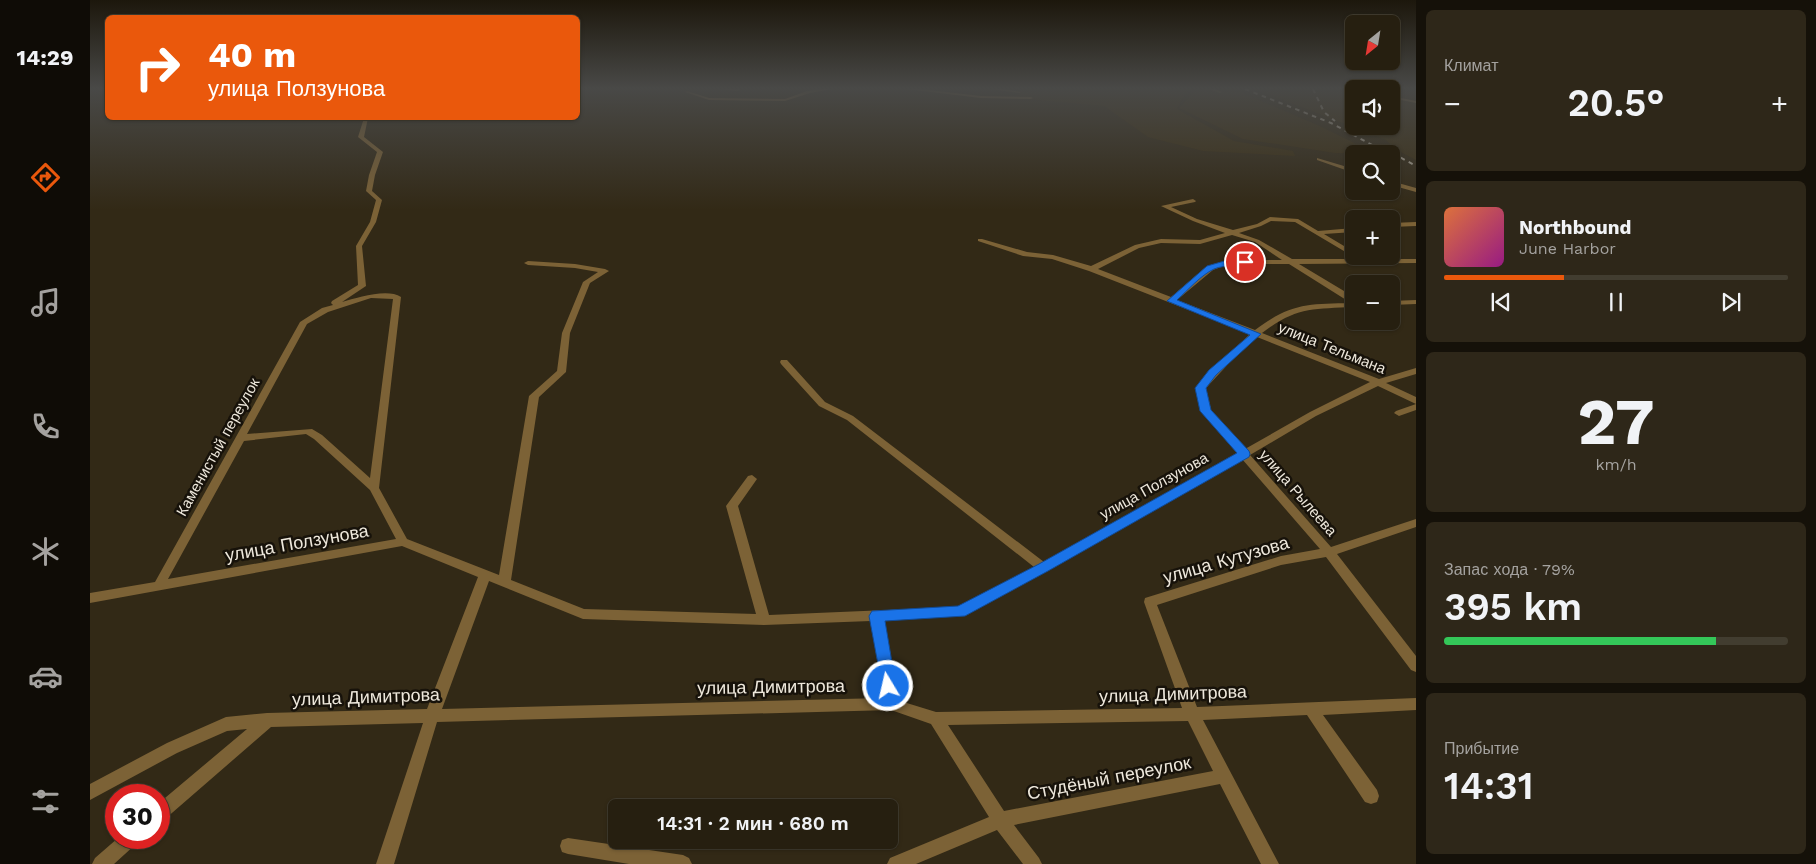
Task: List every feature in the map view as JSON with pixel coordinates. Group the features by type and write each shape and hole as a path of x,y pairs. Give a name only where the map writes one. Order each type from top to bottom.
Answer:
{"street":[{"path":"325,310 362,286 359,246 373,222 380,200 370,191 372,175 380,152 361,137 363,129"},
{"path":"1319,159 1345,168"},
{"path":"1400,186 1416,190"},
{"path":"1193,201 1164,206 1196,220 1257,241 1294,262 1345,297"},
{"path":"1092,269 1137,246 1161,241 1200,242 1259,225 1270,219 1284,218 1296,220 1345,250"},
{"path":"1400,225 1416,224"},
{"path":"1317,233 1345,231"},
{"name":"улица Тельмана","path":"980,240 1026,254 1053,257 1092,269 1378,382 1416,401"},
{"path":"1171,301 1210,268 1228,262 1345,261"},
{"path":"1400,261 1416,261"},
{"path":"504,582 534,396 561,372 566,333 587,282 605,271 575,266 528,263"},
{"path":"325,310 370,296 397,297 374,488"},
{"path":"1400,303 1416,302"},
{"name":"улица Рылеева","path":"1345,304 1313,306 1290,312 1256,334 1213,372 1201,388 1206,411 1329,552 1416,666"},
{"name":"Каменистый переулок","path":"159,585 304,322 325,310"},
{"path":"784,362 822,404 850,418 1044,568"},
{"name":"улица Ползунова","path":"90,598 403,542 583,614 764,620 960,612 1044,568 1313,414 1378,382 1416,371"},
{"path":"1399,413 1416,407"},
{"path":"240,438 308,431 318,437 374,488 403,542"},
{"path":"752,479 732,506 764,620"},
{"name":"улица Кутузова","path":"1270,864 1192,714 1150,602 1281,562 1329,552 1416,523"},
{"path":"385,864 432,716 485,574"},
{"path":"877,616 891,704"},
{"name":"улица Димитрова","path":"90,792 172,748 226,724 268,720 891,704 936,720 1192,714 1416,704"},
{"path":"1311,709 1371,796"},
{"path":"170,804 268,720"},
{"path":"936,720 1000,820 1033,864"},
{"name":"Студёный переулок","path":"896,864 1000,820 1225,776"},
{"path":"568,846 683,864"},
{"path":"101,864 118,849"}],"shaded area":[{"path":"1137,129 1213,129 1234,141 1293,151 1295,156 1203,151 1148,137"},
{"path":"1223,129 1327,129 1358,145 1345,145 1345,153 1243,139"},
{"path":"1400,129 1416,129 1416,160 1400,152 1400,145 1391,145 1386,140 1373,135 1400,135"}],"railway":[{"path":"1343,129 1372,145"},
{"path":"1400,157 1416,166"}],"route":[{"path":"888,686 877,616 960,612 1044,568 1244,454 1206,411 1201,388 1213,372 1256,334 1171,301 1210,268 1228,262 1245,262"}]}
